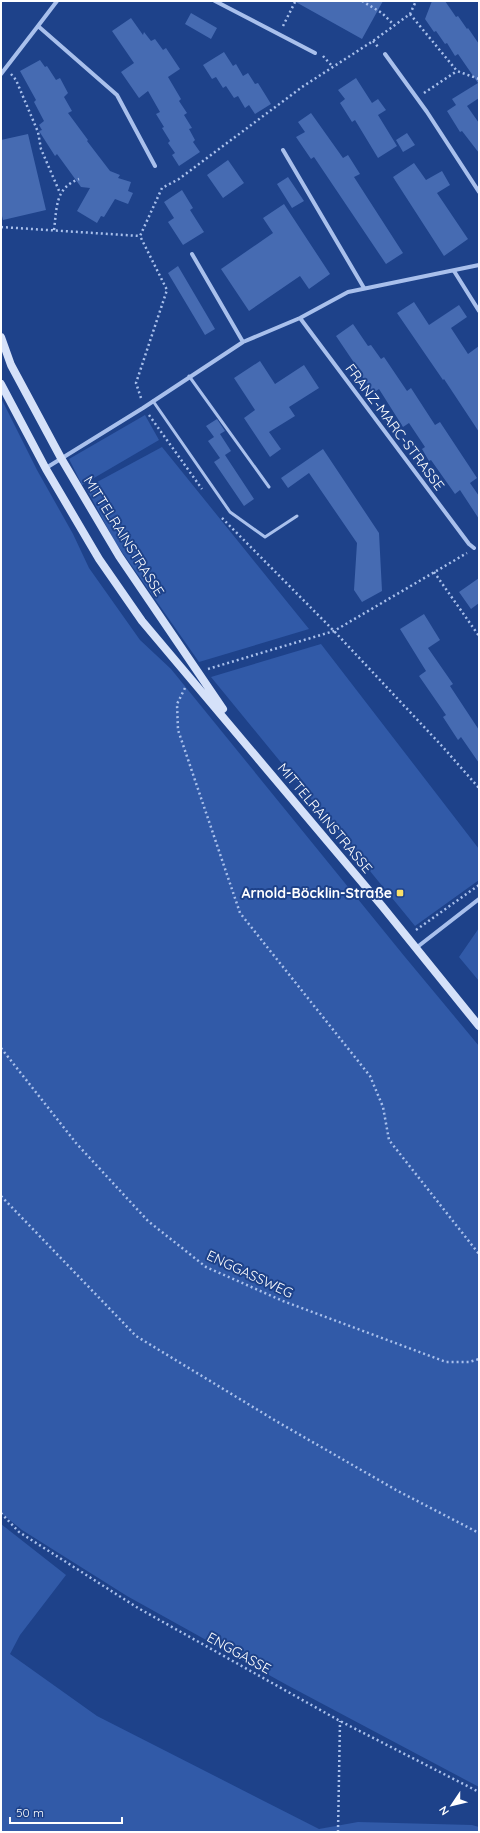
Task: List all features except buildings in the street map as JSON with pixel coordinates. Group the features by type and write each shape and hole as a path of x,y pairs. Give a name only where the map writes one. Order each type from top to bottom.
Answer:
{"street":[{"path":"1,74 57,1"},
{"path":"214,1 315,53"},
{"path":"38,26 117,95 154,166"},
{"path":"385,54 417,98 479,192"},
{"path":"283,150 364,288"},
{"path":"192,254 243,342"},
{"path":"46,469 61,458 154,401 189,376 243,342 300,318 348,292 479,265"},
{"path":"454,270 479,311"},
{"name":"FRANZ-MARC-STRASSE","path":"300,318 469,544 474,548"},
{"name":"MITTELRAINSTRASSE","path":"1,337 11,365 61,458 119,556 242,738"},
{"name":"MITTELRAINSTRASSE","path":"1,384 46,469 99,559 142,621 242,738 407,936 479,1026"},
{"path":"416,948 479,899"}],"lane":[{"path":"189,376 269,487"},
{"path":"154,401 230,512 265,537 297,516"}],"path":[{"path":"362,1 382,13 394,25"},
{"path":"140,236 162,188 179,178 302,87 410,14 416,1"},
{"path":"279,34 295,2"},
{"path":"410,14 457,70 479,79"},
{"path":"6,67 18,86 38,132 41,149 60,193"},
{"path":"417,98 457,70"},
{"path":"54,230 60,193 68,183 79,179"},
{"path":"1,227 140,236"},
{"path":"140,236 167,290 136,383 143,408 206,496"},
{"path":"220,514 334,631 441,745 479,788"},
{"path":"198,672 334,631 474,548"},
{"path":"434,572 479,636"},
{"path":"190,677 177,704 178,730 240,913 370,1076 383,1107 390,1140 479,1254"},
{"path":"407,936 479,885"},
{"name":"ENGGASSWEG","path":"1,1048 76,1143 148,1221 206,1267 283,1302 419,1353 446,1362 469,1362 479,1359"},
{"path":"1,1196 136,1336 276,1421 389,1486 479,1533"},
{"name":"ENGGASSE","path":"1,1513 19,1532 138,1608 340,1721 479,1792"},
{"path":"338,1832 340,1721"}],"shaded area":[{"path":"1,398 37,470 73,534 89,568 140,640 171,669 479,1046 479,1787 287,1685 127,1596 22,1530 1,1513"},
{"path":"145,415 159,440 82,485 69,459"},
{"path":"162,447 309,629 199,662 115,542 86,488"},
{"path":"321,644 479,849 479,880 415,926 211,677"},
{"path":"479,928 479,981 459,957"},
{"path":"1,1524 66,1575 20,1635 10,1654 97,1716 319,1829 358,1822 472,1825 479,1827 479,1832 1,1832"}],"place":[{"name":"Arnold-Böcklin-Straße","path":"400,893"}]}
